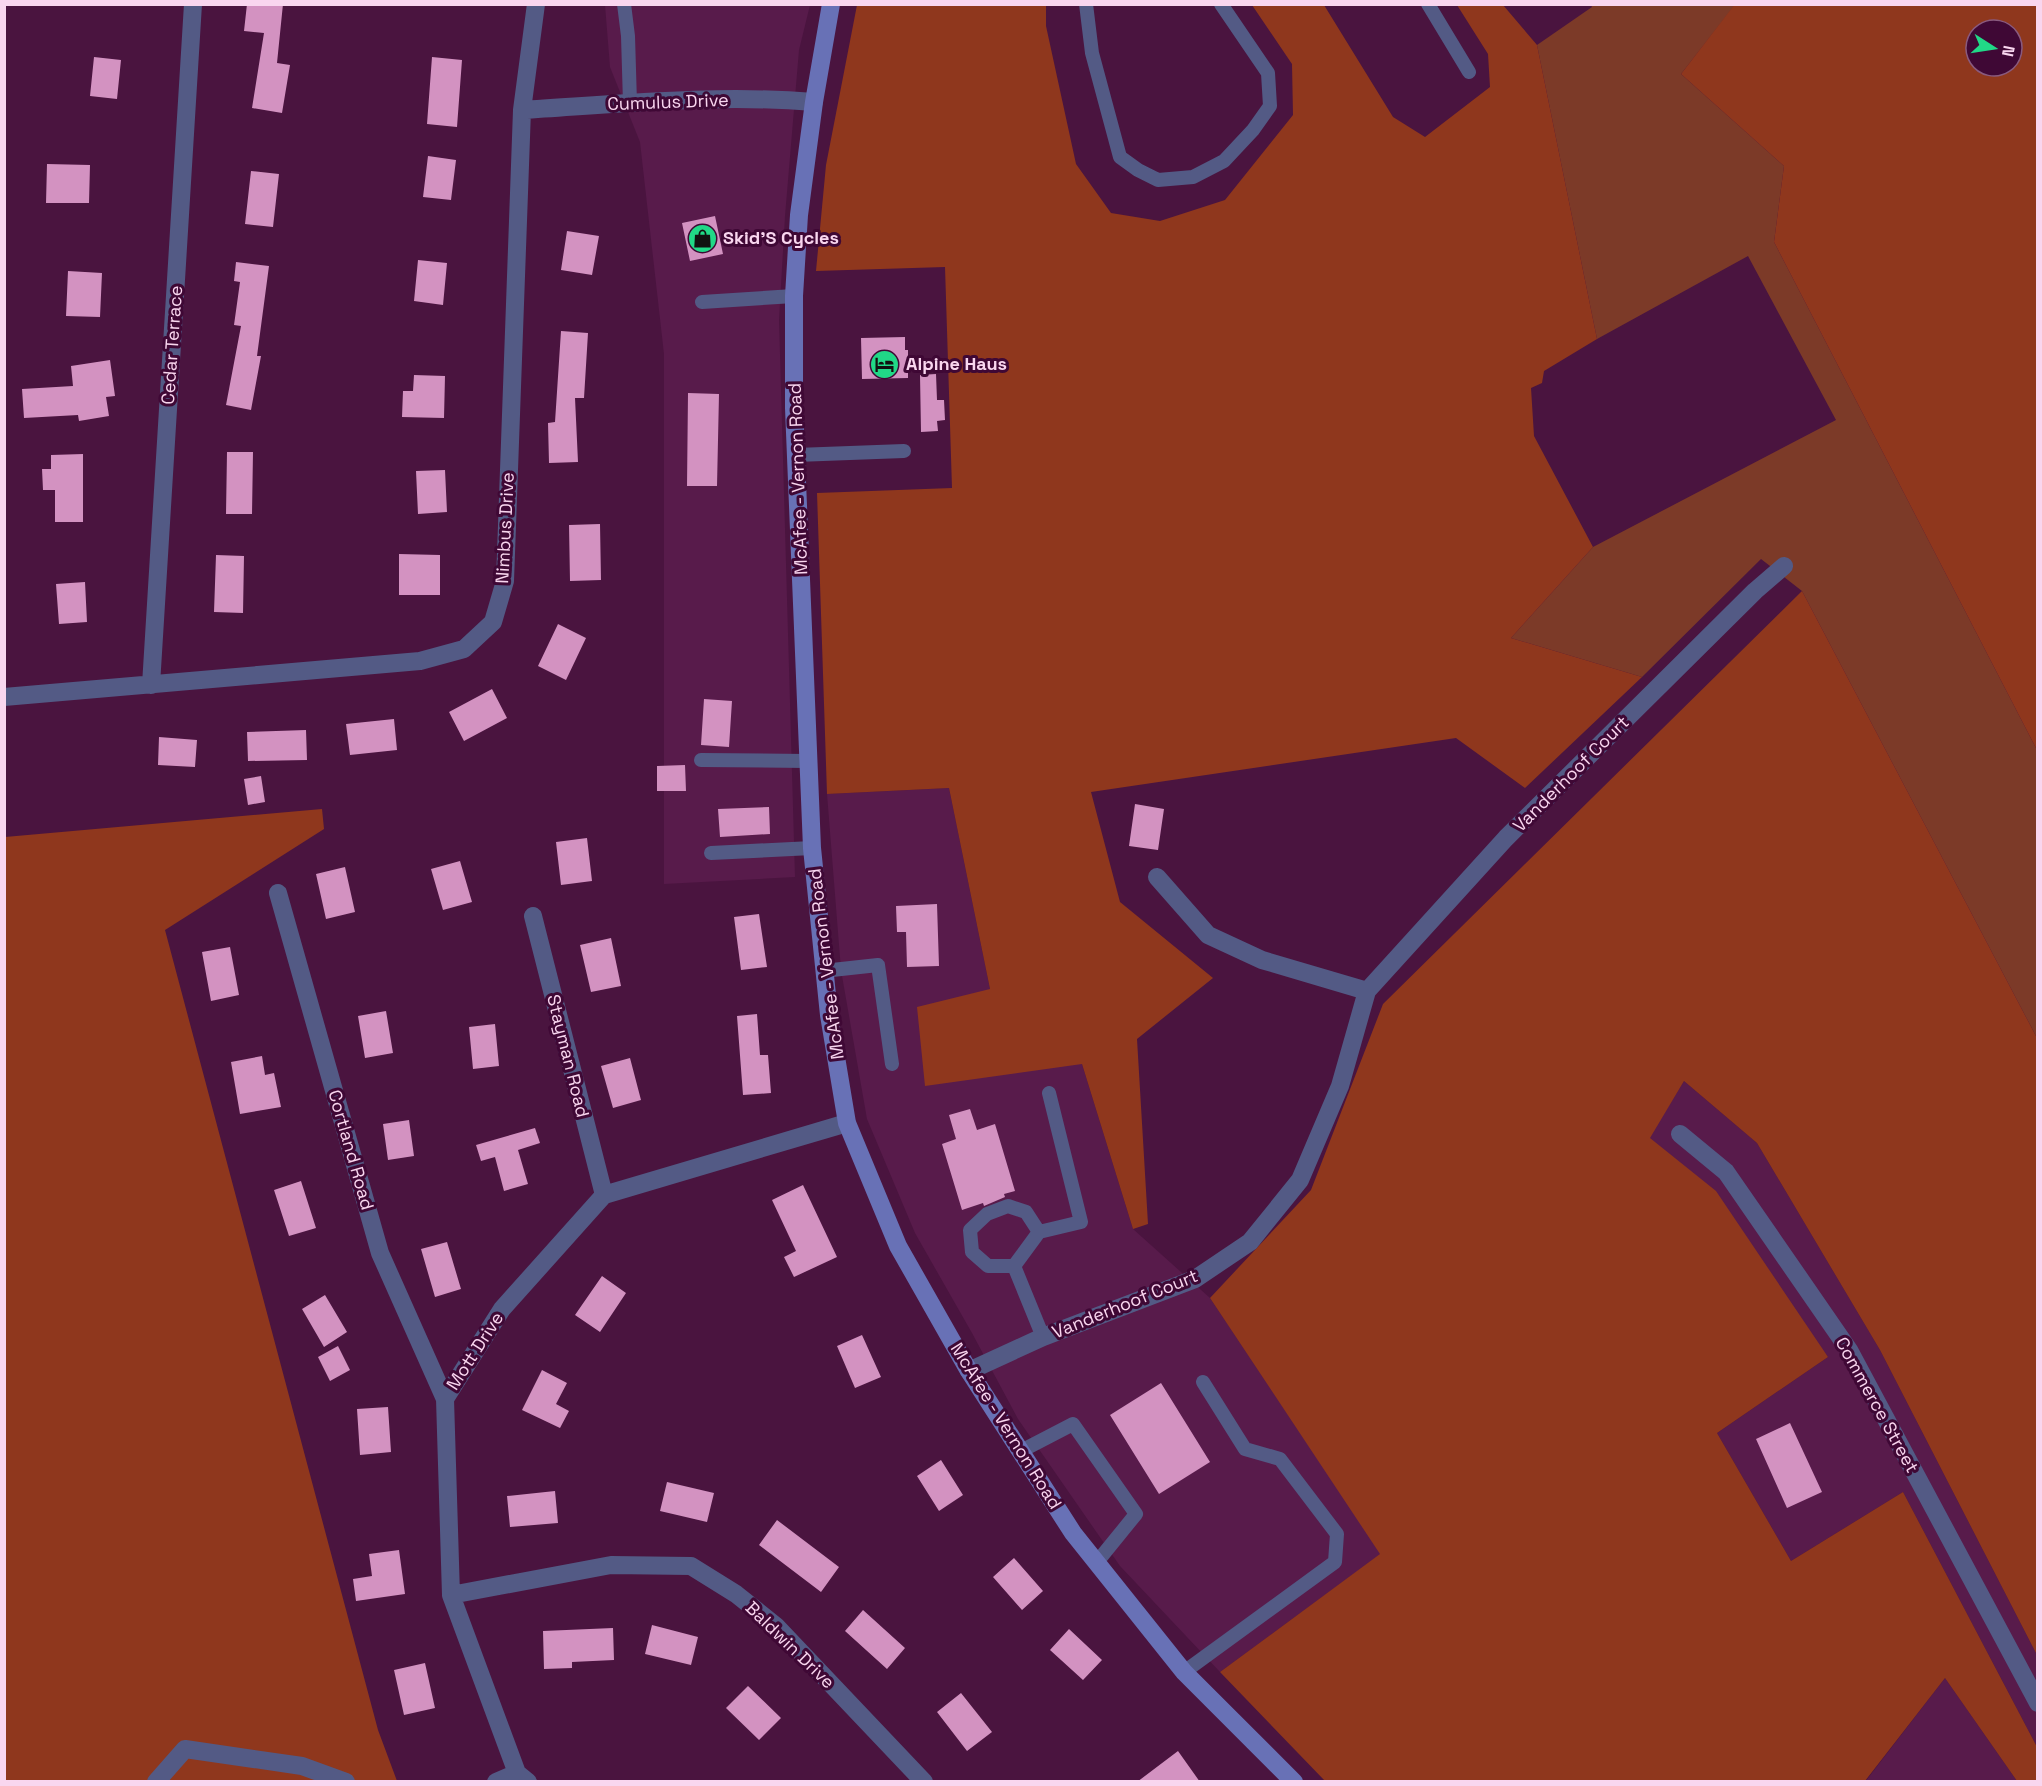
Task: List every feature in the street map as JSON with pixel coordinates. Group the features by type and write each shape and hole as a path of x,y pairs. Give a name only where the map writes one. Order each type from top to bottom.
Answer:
{"main road":[{"name":"McAfee - Vernon Road","path":"831,4 814,102 799,215 795,296 796,454 812,848 828,1015 847,1123 898,1246 969,1371 1072,1533 1184,1672 1294,1782"}],"street":[{"name":"Cedar Terrace","path":"151,685 193,4"},
{"name":"Nimbus Drive","path":"4,697 420,661 464,649 493,622 505,580 522,110 536,4"},
{"name":"Cumulus Drive","path":"522,110 767,98 814,102"},
{"name":"Vanderhoof Court","path":"969,1371 1043,1337 1196,1279 1250,1242 1300,1180 1340,1086 1367,991 1506,838 1784,566"},
{"path":"1157,877 1208,934 1262,960 1367,991"},
{"name":"Cortland Road","path":"278,893 380,1253 445,1399"},
{"name":"Stayman Road","path":"533,916 604,1195"},
{"path":"604,1195 847,1123"},
{"name":"Commerce Street","path":"1680,1134 1726,1172 1849,1350 2037,1703"},
{"name":"Mott Drive","path":"523,1777 451,1595 445,1399 502,1309 604,1195"},
{"name":"Baldwin Drive","path":"451,1595 611,1564 691,1566 736,1594 776,1626 924,1782"},
{"path":"156,1782 185,1749 302,1766 346,1782"},
{"path":"496,1782 523,1777"}],"lane":[{"path":"624,4 630,103"},
{"path":"1086,4 1092,53 1120,157 1138,170 1158,180 1193,177 1224,161 1253,130 1270,106 1268,73 1221,4"},
{"path":"1428,4 1469,72"},
{"path":"702,302 795,296"},
{"path":"796,454 904,451"},
{"path":"701,760 807,761"},
{"path":"711,853 812,848"},
{"path":"823,971 878,965 892,1064"},
{"path":"1014,1266 1039,1232 1081,1222 1049,1093"},
{"path":"1014,1266 988,1266 972,1252 970,1230 987,1215 1008,1206 1026,1212 1039,1232"},
{"path":"1014,1266 1043,1337"},
{"path":"1184,1672 1335,1562 1336,1534 1280,1459 1245,1449 1203,1382"},
{"path":"1021,1451 1073,1424 1136,1514 1097,1562"}],"shaded area":[{"path":"1735,4 2037,5 2037,750 1774,242 1784,166 1681,74"},
{"path":"605,5 810,5 799,50 779,320 795,877 664,884 664,354 640,142 610,67"},
{"path":"857,5 1046,5 1046,26 1076,164 1111,213 1160,221 1225,200 1293,115 1292,64 1252,5 1324,5 1393,117 1425,137 1490,87 1488,54 1457,5 1503,5 1537,45 1597,339 1544,371 1542,383 1531,388 1534,436 1593,547 1511,638 1642,677 1525,788 1456,738 1091,792 1120,902 1213,978 1137,1039 1148,1224 1133,1229 1082,1064 925,1086 917,1007 990,989 949,788 827,794 817,493 952,488 945,267 816,271 826,165"},
{"path":"1591,5 1735,5 1681,74 1784,166 1774,242 2037,750 2037,1038 1802,591 1761,559 1642,677 1511,638 1593,547 1836,420 1748,256 1597,339 1537,45 1592,7"},
{"path":"1802,591 2037,1038 2037,1655 1880,1350 1757,1143 1684,1081 1650,1138 1716,1191 1828,1357 1717,1433 1791,1561 1903,1492 2037,1747 2037,1781 2017,1781 1945,1678 1865,1781 1325,1781 1220,1672 1380,1554 1210,1298 1311,1190 1383,1004"},
{"path":"949,788 990,989 1082,1064 1133,1229 1210,1298 1381,1554 1220,1672 1120,1566 1018,1419 915,1233 867,1119 841,970 827,794"},
{"path":"322,809 324,829 165,930 378,1730 397,1781 5,1782 5,837"},
{"path":"1684,1081 1757,1143 1880,1350 2037,1655 2037,1747 1903,1492 1791,1561 1717,1433 1828,1357 1649,1138"},
{"path":"1945,1678 2017,1781 1865,1782"}],"building":[{"path":"247,4 283,4 277,63 290,65 282,113 252,108 264,33 244,31"},
{"path":"94,57 121,60 117,99 90,96"},
{"path":"432,57 462,60 457,127 427,124"},
{"path":"428,156 456,160 451,200 423,197"},
{"path":"47,164 90,165 89,203 46,203"},
{"path":"251,171 279,174 273,227 245,224"},
{"name":"Skid'S Cycles","path":"715,216 723,254 690,261 682,223"},
{"path":"567,231 599,236 592,275 561,270"},
{"path":"418,260 447,263 443,305 414,301"},
{"path":"236,262 269,266 257,356 261,356 251,410 226,405 241,326 234,325 240,282 234,281"},
{"path":"68,271 102,273 100,317 66,316"},
{"path":"561,331 588,333 584,398 575,398 578,462 549,463 548,423 555,422"},
{"name":"Alpine Haus","path":"905,337 905,350 908,350 908,378 862,379 861,338"},
{"path":"110,360 115,396 106,397 109,416 79,421 78,415 24,418 22,389 73,386 71,366"},
{"path":"936,374 937,400 944,400 945,420 937,421 938,431 921,432 920,375"},
{"path":"414,375 445,376 444,418 402,417 403,391 413,391"},
{"path":"688,393 719,394 717,486 687,486"},
{"path":"227,452 253,452 252,514 226,514"},
{"path":"83,454 83,522 55,522 55,490 43,490 42,469 51,469 51,455"},
{"path":"445,470 447,512 418,514 416,471"},
{"path":"600,524 601,580 570,581 569,525"},
{"path":"399,554 440,555 440,595 399,595"},
{"path":"216,555 244,556 243,613 214,612"},
{"path":"85,582 87,622 59,624 56,584"},
{"path":"558,624 586,638 566,680 538,666"},
{"path":"492,689 507,718 464,741 449,712"},
{"path":"704,699 732,701 729,747 701,745"},
{"path":"394,719 397,750 350,755 346,724"},
{"path":"306,730 307,760 248,761 247,732"},
{"path":"159,737 197,740 195,767 158,765"},
{"path":"685,765 686,791 657,791 657,766"},
{"path":"261,776 265,802 248,805 244,779"},
{"path":"1135,804 1164,809 1158,850 1129,846"},
{"path":"769,807 770,834 720,837 718,809"},
{"path":"587,838 592,881 561,885 556,842"},
{"path":"460,861 472,902 443,910 431,869"},
{"path":"345,867 355,912 326,919 316,874"},
{"path":"937,904 939,966 907,967 906,932 897,932 896,906"},
{"path":"759,914 767,967 741,970 734,917"},
{"path":"611,938 621,986 591,992 580,945"},
{"path":"230,947 239,995 211,1001 202,952"},
{"path":"386,1011 393,1053 365,1058 358,1016"},
{"path":"757,1014 760,1055 768,1055 771,1093 743,1095 737,1016"},
{"path":"495,1024 499,1066 473,1069 469,1027"},
{"path":"262,1056 265,1075 274,1073 281,1107 240,1114 231,1062"},
{"path":"630,1058 641,1100 613,1108 601,1066"},
{"path":"970,1109 977,1130 995,1124 1015,1191 1004,1194 1005,1197 984,1206 983,1203 962,1210 942,1144 956,1139 949,1115"},
{"path":"409,1120 414,1156 388,1160 383,1124"},
{"path":"535,1128 540,1143 518,1150 528,1184 504,1191 495,1157 481,1161 476,1145"},
{"path":"301,1181 316,1228 289,1236 274,1190"},
{"path":"803,1185 837,1257 794,1277 784,1257 796,1251 772,1200"},
{"path":"447,1242 461,1289 435,1297 421,1249"},
{"path":"602,1276 626,1293 600,1332 575,1315"},
{"path":"325,1295 347,1332 324,1347 302,1309"},
{"path":"862,1335 881,1377 855,1388 837,1346"},
{"path":"338,1346 350,1370 330,1381 318,1357"},
{"path":"542,1370 567,1383 556,1404 569,1411 560,1428 522,1410"},
{"path":"1161,1383 1210,1462 1159,1494 1110,1415"},
{"path":"388,1407 391,1452 360,1455 357,1409"},
{"path":"1790,1423 1822,1492 1787,1508 1756,1439"},
{"path":"941,1460 963,1495 939,1511 917,1476"},
{"path":"667,1482 714,1493 707,1522 660,1511"},
{"path":"555,1491 558,1523 510,1527 507,1496"},
{"path":"777,1520 839,1567 821,1592 759,1545"},
{"path":"399,1550 405,1594 356,1601 353,1579 372,1576 369,1554"},
{"path":"1014,1558 1043,1591 1022,1610 993,1577"},
{"path":"863,1610 905,1648 887,1669 845,1631"},
{"path":"652,1625 698,1637 691,1665 645,1654"},
{"path":"613,1628 614,1660 572,1662 572,1668 544,1669 543,1631"},
{"path":"1069,1629 1102,1660 1083,1680 1050,1650"},
{"path":"425,1663 435,1708 404,1715 394,1670"},
{"path":"748,1686 781,1718 759,1740 726,1708"},
{"path":"961,1693 992,1732 967,1751 937,1712"},
{"path":"1178,1751 1200,1782 1137,1782"}],"place":[{"name":"Skid'S Cycles","path":"702,238"},
{"name":"Alpine Haus","path":"885,364"}]}
